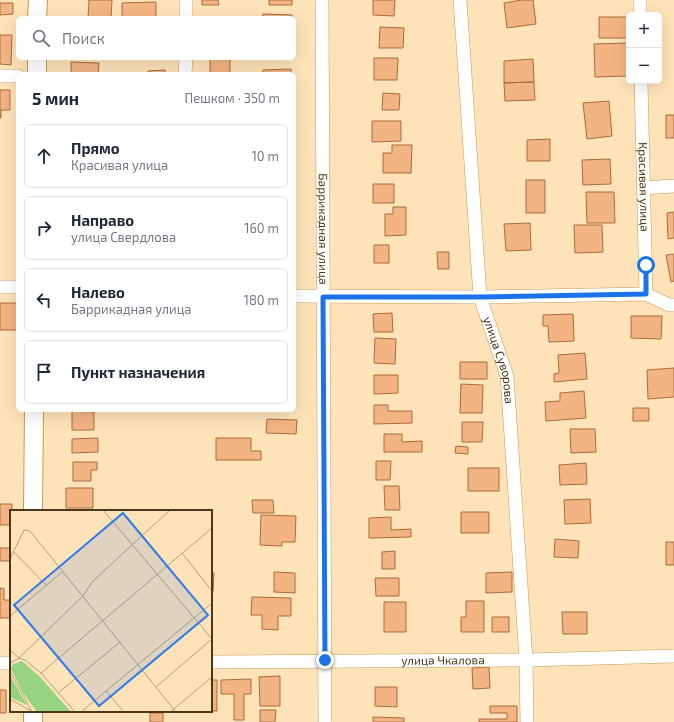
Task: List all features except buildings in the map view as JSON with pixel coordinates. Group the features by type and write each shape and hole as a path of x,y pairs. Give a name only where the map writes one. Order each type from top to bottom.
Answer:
{"street":[{"path":"37,16 38,0"},
{"path":"186,0 186,16"},
{"name":"Баррикадная улица","path":"322,0 325,722"},
{"name":"улица Суворова","path":"460,0 480,297 507,376 526,660 527,722"},
{"path":"640,0 640,12"},
{"path":"37,60 37,72"},
{"path":"185,72 186,60"},
{"path":"0,76 16,76"},
{"name":"Красивая улица","path":"641,84 646,294"},
{"path":"644,188 674,186"},
{"path":"0,287 16,287"},
{"path":"296,296 480,297 646,294 669,305 674,305"},
{"path":"34,412 34,510"},
{"name":"улица Чкалова","path":"212,662 325,660 526,660 674,656"}],"route":[{"path":"325,660 323,297 480,297 646,294 646,265"}]}
